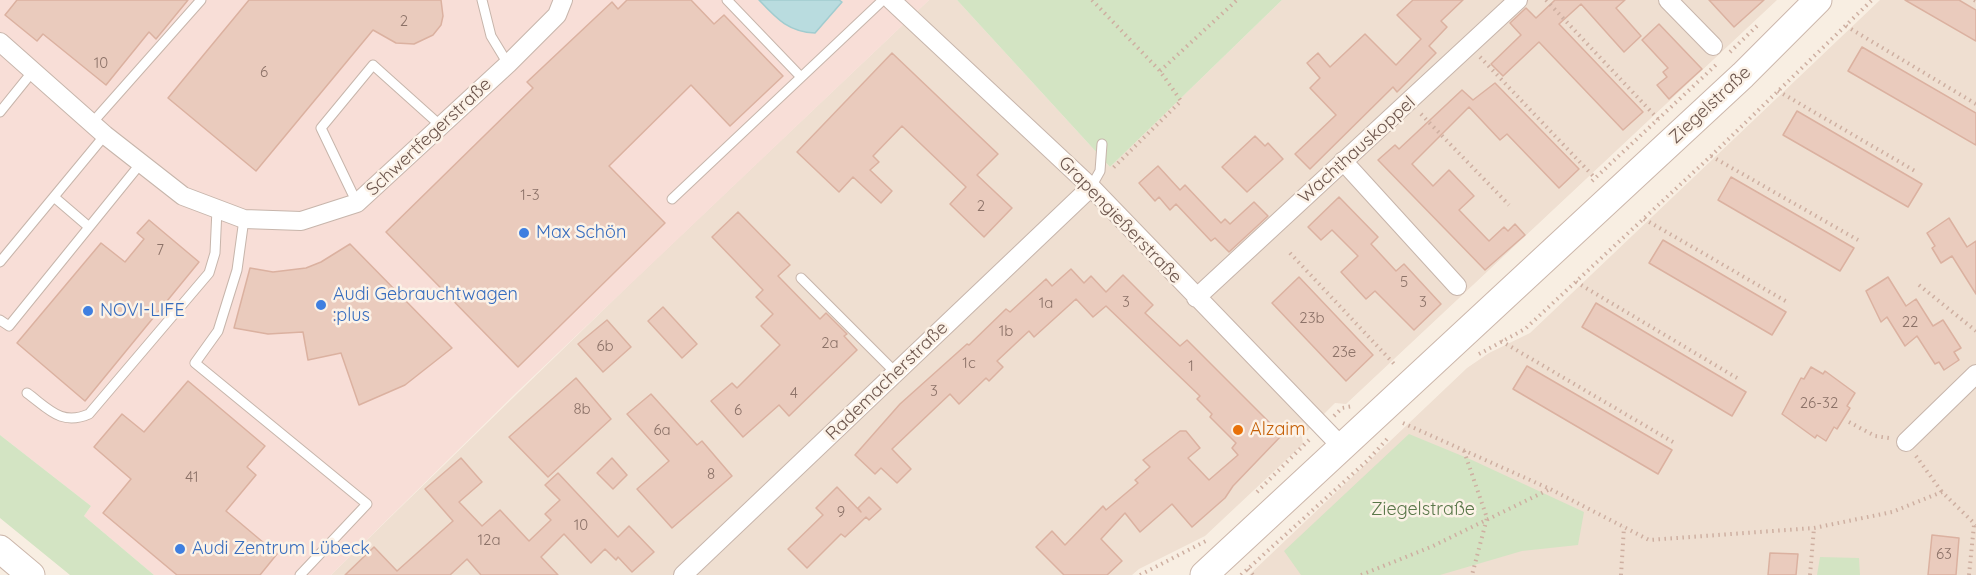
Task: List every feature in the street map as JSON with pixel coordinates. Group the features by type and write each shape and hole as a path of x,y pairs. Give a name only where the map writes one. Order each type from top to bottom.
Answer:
{"main road":[{"name":"Ziegelstraße","path":"1204,575 1332,437 1726,91 1818,0"},
{"path":"0,549 31,575"}],"street":[{"name":"Schwertfegerstraße","path":"0,42 98,129 183,196 244,219 301,221 357,203 508,64 557,15 563,0"},
{"name":"Grapengießerstraße","path":"891,0 1091,187 1332,437"},
{"name":"Wachthauskoppel","path":"1196,298 1518,0"},
{"path":"1668,0 1713,46"},
{"path":"1343,161 1457,286"},
{"name":"Rademacherstraße","path":"683,575 1091,187"},
{"path":"1906,442 1976,374"}],"lane":[{"path":"0,262 54,197 98,129 201,0"},
{"path":"482,0 491,36 508,64"},
{"path":"728,0 801,76"},
{"path":"672,200 883,0"},
{"path":"357,203 321,128 373,64 441,126"},
{"path":"0,112 33,71"},
{"path":"1091,187 1100,171 1102,144"},
{"path":"0,320 9,326 141,163"},
{"path":"54,197 89,228"},
{"path":"27,393 59,417 74,420 89,414 209,273 215,253 217,209"},
{"path":"244,219 237,270 218,331 195,363 367,504 300,575"},
{"path":"801,278 895,372"}],"path":[{"path":"1091,187 1100,181 1181,101 1160,71 1092,0"},
{"path":"1160,71 1237,0"},
{"path":"1546,0 1658,119"},
{"path":"1471,360 1525,329 1711,156 1872,0"},
{"path":"1846,26 1976,104"},
{"path":"1469,46 1595,178"},
{"path":"1778,91 1915,171"},
{"path":"1410,102 1509,205"},
{"path":"1711,156 1858,240"},
{"path":"1644,219 1789,303"},
{"path":"1290,253 1396,366"},
{"path":"1576,282 1737,378"},
{"path":"1919,285 1976,331"},
{"path":"1501,341 1673,442"},
{"path":"1412,415 1403,423 1550,489 1649,540 1814,528 1892,512 1942,492"},
{"path":"1849,422 1875,435 1906,442 1942,492 1975,525 1969,575"},
{"path":"1250,499 1332,437"},
{"path":"1241,575 1367,461 1386,439"},
{"path":"1464,451 1487,518 1472,575"},
{"path":"1361,575 1433,546 1550,489"},
{"path":"1620,575 1624,527"},
{"path":"1810,575 1814,528"},
{"path":"1140,575 1210,539"},
{"path":"1248,568 1253,575"}],"shaded area":[{"path":"0,0 929,0 517,392 331,575 154,575 84,516 91,506 0,435"},
{"path":"929,0 957,0 1110,167 1282,0 1777,0 1346,404 1335,403 1302,436 1303,444 1205,536 1139,569 1132,575 331,575 632,282"},
{"path":"1880,0 1976,0 1976,575 1249,575 1467,368 1489,353 1530,333"}],"green space":[{"path":"957,0 1282,0 1110,167"},
{"name":"Ziegelstraße","path":"1409,434 1472,460 1584,512 1578,545 1522,551 1440,575 1301,575 1284,551"},
{"path":"0,435 91,506 84,516 154,575 70,575 0,518"},
{"path":"1820,557 1859,558 1860,575 1817,575"}],"water":[{"path":"759,0 839,0 842,2 815,33 797,30 783,23"}],"building":[{"path":"17,0 188,0 156,39 149,32 106,85 43,34 37,41 5,15"},
{"path":"249,0 441,0 443,16 441,25 433,35 414,44 396,43 373,30 256,171 168,98"},
{"path":"627,0 691,0 714,24 724,15 783,76 730,126 691,85 609,166 665,223 518,367 386,232 533,88 527,82 612,2 618,9"},
{"path":"1413,0 1463,0 1441,21 1447,27 1429,46 1436,53 1397,92 1393,87 1310,169 1295,154 1336,115 1310,88 1320,78 1307,63 1318,53 1330,67 1365,34 1396,65 1421,39 1397,15"},
{"path":"1555,0 1625,0 1616,8 1641,36 1624,52 1581,4 1559,24 1643,112 1623,130 1539,42 1503,76 1491,64 1521,35 1510,23 1526,8 1536,18"},
{"path":"1709,0 1764,0 1734,27"},
{"path":"1905,0 1959,0 1976,10 1976,41"},
{"path":"1659,24 1702,69 1669,99 1657,85 1667,77 1663,72 1668,68 1642,40"},
{"path":"1862,47 1976,113 1976,145 1848,71"},
{"path":"892,53 998,154 977,175 1012,208 984,237 950,204 966,187 902,126 873,156 879,162 870,170 892,191 881,203 853,177 839,192 797,152"},
{"path":"1495,83 1579,169 1559,188 1507,134 1500,140 1469,107 1412,164 1433,186 1449,170 1474,196 1459,210 1489,241 1504,227 1508,231 1515,224 1525,235 1485,270 1378,160 1395,145 1399,149 1462,90 1473,100"},
{"path":"1797,111 1922,184 1908,207 1783,135"},
{"path":"1255,136 1265,146 1268,143 1283,159 1247,192 1222,167"},
{"path":"1158,166 1180,190 1185,185 1221,223 1225,219 1230,224 1254,202 1268,216 1229,252 1215,238 1211,241 1176,204 1170,210 1159,197 1155,201 1139,183"},
{"path":"1731,177 1854,248 1840,271 1718,200"},
{"path":"1339,197 1378,237 1371,244 1396,271 1404,264 1441,304 1414,330 1375,291 1366,299 1341,272 1358,256 1332,230 1321,240 1308,227"},
{"path":"738,212 790,265 778,276 820,319 826,313 847,334 844,336 857,350 789,416 779,405 743,437 711,401 732,383 737,388 780,345 761,326 773,314 756,297 763,290 712,237"},
{"path":"1949,218 1967,247 1976,241 1976,294 1952,256 1941,263 1932,248 1935,246 1927,233"},
{"path":"149,220 199,262 85,401 17,343 101,243 125,262 144,239 137,233"},
{"path":"1663,240 1786,312 1772,335 1649,263"},
{"path":"350,244 452,348 405,385 359,405 341,353 308,360 303,332 268,334 234,328 250,268 273,272 306,268 321,262"},
{"path":"1071,269 1084,283 1091,276 1106,292 1123,275 1153,305 1145,313 1180,346 1187,340 1282,435 1233,486 1225,498 1192,527 1172,504 1140,532 1125,513 1101,539 1122,561 1107,575 1064,575 1036,547 1052,531 1065,545 1103,506 1106,510 1138,483 1135,480 1150,467 1143,460 1180,431 1186,431 1200,448 1188,458 1209,480 1238,455 1232,448 1236,443 1210,417 1212,414 1197,399 1200,396 1106,306 1093,317 1076,299 1034,337 1029,331 997,361 1003,367 989,381 986,378 959,404 950,394 892,449 911,469 897,483 881,468 875,474 855,455 900,404 967,344 969,345 1006,309 1010,312 1046,279 1052,286"},
{"path":"1299,277 1373,355 1346,381 1272,303"},
{"path":"1888,277 1906,306 1916,299 1933,326 1943,320 1961,348 1954,352 1959,360 1944,370 1939,362 1935,364 1917,336 1905,346 1887,317 1881,322 1866,291"},
{"path":"1596,303 1746,392 1732,416 1582,327"},
{"path":"663,307 697,344 682,358 648,321"},
{"path":"607,320 631,347 603,372 578,344"},
{"path":"1527,366 1672,450 1658,474 1513,389"},
{"path":"1811,367 1823,374 1825,371 1855,393 1847,406 1850,408 1837,429 1834,427 1826,441 1817,435 1815,438 1782,414 1801,378 1804,379"},
{"path":"576,378 611,419 548,477 509,437"},
{"path":"188,381 265,446 247,467 256,475 226,511 277,554 260,575 177,575 103,513 131,479 94,447 122,414 144,432"},
{"path":"651,394 697,445 702,441 732,476 672,528 637,489 669,461 627,414"},
{"path":"461,458 482,482 459,502 482,526 500,510 529,541 551,520 545,514 560,500 545,485 558,473 618,537 629,526 654,552 632,572 618,557 616,560 605,549 591,563 564,534 541,557 558,575 481,575 467,559 450,575 345,575 374,547 397,571 453,521 425,489"},
{"path":"612,458 627,475 613,489 597,473"},
{"path":"837,487 861,512 858,508 869,497 881,509 869,520 866,517 845,537 841,534 807,568 788,549 823,515 816,508"},
{"path":"1932,535 1959,538 1956,575 1928,575"},
{"path":"1770,553 1798,554 1796,575 1768,575"}],"place":[{"name":"Max Schön","path":"524,233"},
{"name":"Audi Gebrauchtwagen :plus","path":"321,305"},
{"name":"NOVI-LIFE","path":"88,311"},
{"name":"Alzaim","path":"1238,430"},
{"name":"Audi Zentrum Lübeck","path":"180,549"}]}
